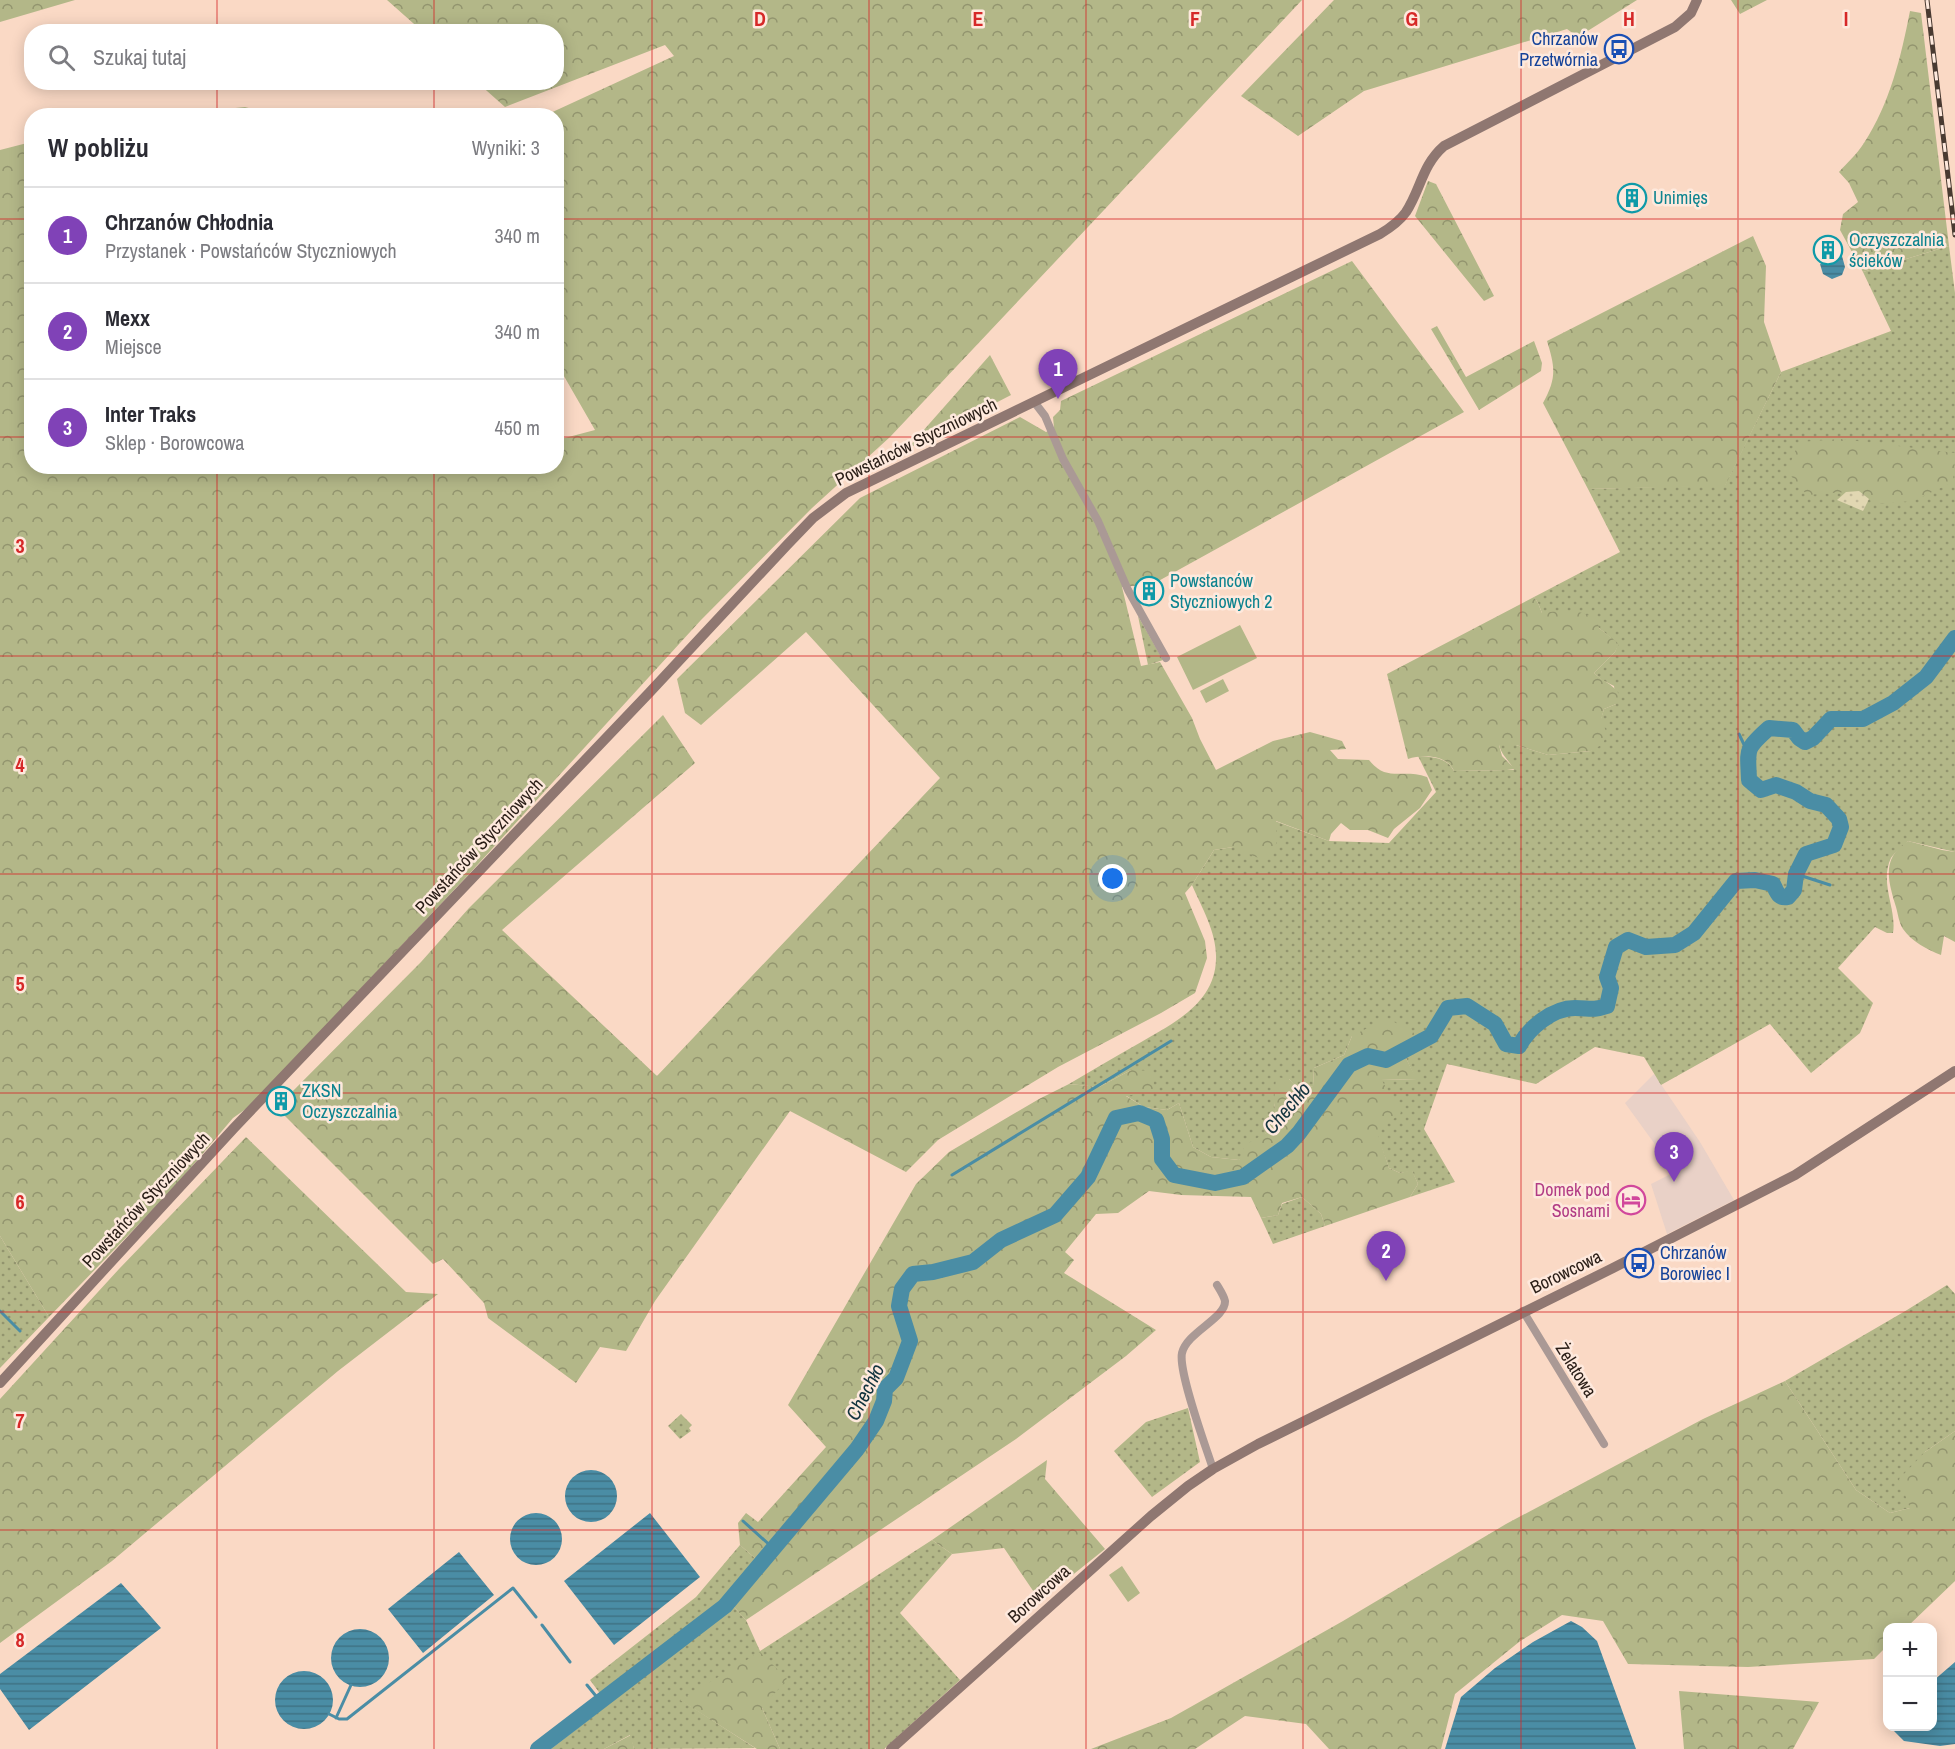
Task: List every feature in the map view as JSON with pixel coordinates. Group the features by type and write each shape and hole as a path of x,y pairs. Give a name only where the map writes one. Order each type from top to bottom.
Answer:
{"street":[{"name":"Powstańców Styczniowych","path":"0,1383 234,1128 813,518 830,503 846,493 1380,234 1398,222 1406,212 1433,155 1444,146 1676,27 1691,14 1697,0"},
{"path":"1035,403 1045,416 1063,459 1098,521 1128,590 1166,658"},
{"name":"Borowcowa","path":"891,1749 1136,1529 1213,1468 1286,1429 1796,1175 1955,1071"},
{"path":"1213,1468 1182,1366 1182,1354 1190,1338 1217,1316 1225,1305 1225,1298 1217,1285"},
{"name":"Żelatowa","path":"1523,1311 1604,1444"}],"shaded area":[{"path":"1654,1074 1700,1142 1734,1200 1667,1234 1651,1184 1675,1172 1625,1103"}],"green space":[{"path":"0,0 75,0 0,22"},
{"path":"387,0 1302,0 890,437 812,508 701,620 470,873 250,1106 233,1118 171,1191 49,1317 0,1236 0,150 24,144 24,474 564,474 564,438 595,430 564,376 564,108 561,108 674,56 665,45 564,84 564,24 414,24"},
{"path":"1334,0 1637,0 1578,37 1567,29 1364,91 1298,136 1241,96"},
{"path":"1731,0 1767,0 1740,14"},
{"path":"1910,11 1921,13 1949,246 1863,272 1840,230 1843,214 1858,202 1849,183 1839,172 1861,147 1881,112 1903,45"},
{"path":"486,90 549,90 505,107"},
{"path":"1428,181 1436,184 1494,296 1484,301 1415,216"},
{"path":"1753,236 1766,266 1764,322 1781,372 1725,486 1588,489 1543,403 1553,379 1552,358 1547,341"},
{"path":"1949,246 1955,293 1955,852 1908,841 1891,858 1887,886 1893,915 1893,933 1887,933 1875,927 1838,968 1873,1003 1860,1033 1811,1073 1770,1024 1661,1085 1644,1057 1595,1047 1536,1084 1447,1064 1424,1129 1455,1182 1410,1197 1418,1184 1412,1171 1400,1173 1389,1168 1376,1132 1381,1079 1416,1080 1406,1058 1420,1049 1352,1036 1344,1055 1314,1068 1313,1086 1299,1090 1289,1079 1274,1103 1279,1129 1266,1133 1239,1160 1211,1157 1193,1147 1179,1103 1167,1110 1144,1107 1125,1095 1131,1070 1099,1087 1069,1084 1163,1030 1188,1012 1208,989 1214,975 1216,949 1208,921 1192,885 1214,850 1233,847 1275,821 1329,841 1389,843 1436,792 1418,756 1443,760 1454,771 1514,770 1499,745 1516,745 1548,755 1591,751 1604,709 1616,704 1614,686 1594,673 1615,652 1618,644 1599,628 1542,613 1534,597 1620,552 1588,489 1725,485 1781,372 1891,331 1863,272"},
{"path":"1352,261 1464,412 1153,584 1122,587 1141,666 1160,662 1192,718 1216,770 1273,741 1310,732 1342,741 1346,749 1330,750 1338,759 1369,760 1382,771 1427,777 1432,790 1420,808 1394,829 1388,838 1368,830 1350,830 1341,823 1331,834 1329,841 1276,821 1276,844 1263,860 1233,847 1214,850 1185,893 1205,941 1207,958 1195,993 1058,1067 938,1140 906,1172 790,1111 655,1301 626,1351 600,1347 576,1383 488,1318 484,1303 443,1259 433,1264 285,1116 285,1099 421,962 469,908 663,715 695,763 502,930 657,1076 940,778 806,632 701,725 685,713 677,679 860,498 1020,417 1046,432 1054,428 1053,417 1060,410 1061,401"},
{"path":"1437,326 1466,377 1534,341 1542,363 1541,371 1479,410 1431,329"},
{"path":"990,355 1011,395 907,449"},
{"path":"1841,439 1955,453 1953,482 1913,501 1875,504 1859,491 1807,495 1787,471 1799,442"},
{"path":"1534,597 1542,613 1570,611 1590,616 1597,620 1599,628 1619,644 1615,652 1594,673 1619,694 1616,704 1604,709 1601,720 1607,733 1603,744 1591,751 1548,755 1516,745 1499,745 1502,756 1515,769 1507,770 1454,771 1446,762 1434,757 1408,759 1387,674"},
{"path":"1138,616 1163,660 1148,665"},
{"path":"1240,625 1257,658 1193,690 1177,657"},
{"path":"1223,679 1229,691 1206,703 1200,691"},
{"path":"1908,841 1955,852 1955,942 1944,936 1941,955 1925,948 1910,937 1900,921 1889,871 1894,855"},
{"path":"1387,1018 1423,1038 1420,1049 1406,1058 1417,1080 1381,1079 1401,1113 1377,1132 1389,1168 1400,1173 1412,1170 1418,1184 1410,1197 1325,1226 1321,1214 1302,1197 1282,1203 1278,1215 1261,1218 1251,1197 1181,1195 1149,1191 1118,1213 1096,1214 1065,1252 1074,1260 1064,1273 1156,1330 1126,1356 1016,1439 746,1620 731,1604 764,1566 740,1545 738,1523 746,1513 758,1522 826,1447 788,1405 916,1184 949,1152 1069,1084 1099,1087 1131,1070 1153,1071 1154,1091 1126,1096 1144,1107 1167,1110 1179,1103 1193,1147 1211,1157 1239,1160 1245,1145 1278,1129 1274,1103 1276,1077 1289,1079 1299,1089 1313,1086 1314,1068 1344,1055 1352,1036"},
{"path":"246,1137 406,1292 438,1294 338,1371 112,1561 0,1643 0,1399 119,1269"},
{"path":"1302,1197 1321,1214 1325,1226 1273,1244 1261,1218 1278,1215 1282,1204"},
{"path":"0,1236 49,1317 0,1368"},
{"path":"1947,1285 1955,1294 1955,1431 1925,1452 1910,1508 1890,1513 1856,1490 1785,1381"},
{"path":"1785,1381 1856,1490 1890,1513 1910,1508 1899,1479 1925,1452 1955,1431 1955,1581 1911,1623 1883,1623 1883,1650 1874,1659 1748,1667 1628,1664 1603,1621 1562,1615 1519,1642 1455,1694 1441,1749 1329,1749 1306,1724 1245,1716 1195,1749 1091,1749 1171,1718 1343,1621 1506,1524 1703,1419"},
{"path":"1188,1408 1200,1462 1152,1497 1114,1451 1146,1422"},
{"path":"681,1414 692,1425 689,1428 691,1431 680,1439 668,1426"},
{"path":"1047,1460 1045,1479 1105,1549 1040,1601 1004,1548 952,1554 932,1540"},
{"path":"932,1540 952,1554 900,1613 960,1680 884,1749 780,1749 762,1708 681,1700 755,1748 634,1749 630,1735 604,1749 551,1749 683,1646 731,1604 746,1620 760,1651"},
{"path":"740,1545 756,1559 721,1603 601,1695 590,1680 696,1597"},
{"path":"1122,1566 1140,1593 1128,1602 1109,1575"},
{"path":"760,1652 787,1679 762,1708 780,1749 757,1749 680,1700"},
{"path":"1679,1691 1819,1702 1793,1749 1684,1749"},
{"path":"631,1735 634,1749 604,1749"}],"sand":[{"path":"1859,491 1869,499 1863,511 1837,500 1846,492"}],"water":[{"path":"1842,256 1845,267 1842,275 1832,279 1823,274 1820,264"},
{"path":"586,1470 596,1470 610,1477 617,1496 610,1515 596,1522 586,1522 576,1518 569,1511 565,1501 565,1491 569,1481 576,1474"},
{"path":"531,1513 541,1513 555,1520 562,1539 555,1558 541,1565 531,1565 521,1561 514,1554 510,1544 510,1534 514,1524 521,1517"},
{"path":"650,1513 700,1577 614,1645 564,1581"},
{"path":"459,1552 494,1595 423,1653 388,1609"},
{"path":"121,1583 161,1628 29,1730 0,1689 0,1674"},
{"path":"1571,1621 1582,1627 1597,1641 1636,1749 1445,1749 1461,1697 1495,1668 1533,1642"},
{"path":"360,1629 376,1634 384,1642 389,1658 384,1674 376,1682 360,1687 344,1682 336,1674 331,1658 336,1642 344,1634"},
{"path":"1955,1662 1955,1744 1940,1746 1904,1741 1894,1731 1937,1731 1937,1678"},
{"path":"304,1671 315,1673 328,1684 333,1700 331,1711 320,1724 304,1729 293,1727 280,1716 275,1700 277,1689 288,1676"}],"waterway":[{"name":"Chechło","path":"538,1749 725,1606 857,1449 876,1421 884,1401 885,1389 896,1378 910,1341 899,1306 902,1289 913,1274 933,1272 973,1262 1001,1240 1055,1215 1088,1177 1116,1118 1139,1113 1156,1120 1162,1139 1162,1159 1174,1175 1215,1183 1243,1177 1287,1146 1349,1065 1368,1056 1386,1060 1431,1036 1448,1008 1467,1006 1495,1024 1506,1044 1519,1046 1535,1026 1558,1011 1607,1006 1611,988 1607,977 1616,947 1628,940 1646,947 1675,945 1694,933 1736,881 1755,880 1773,884 1780,896 1788,897 1794,890 1796,874 1806,854 1834,845 1841,827 1839,819 1826,805 1810,801 1796,792 1776,785 1761,790 1749,780 1748,756 1751,746 1769,728 1793,730 1805,742 1813,738 1831,719 1863,719 1893,703 1926,677 1955,638"},
{"path":"1739,734 1747,751"},
{"path":"1796,874 1830,885"},
{"path":"952,1175 1171,1041"},
{"path":"0,1311 20,1331"},
{"path":"743,1521 773,1548"},
{"path":"329,1714 339,1719 347,1719 513,1588 536,1617"},
{"path":"542,1625 570,1662"},
{"path":"336,1718 351,1685"},
{"path":"587,1685 600,1701"}],"railway":[{"path":"1927,0 1955,235"}],"place":[{"name":"Chrzanów Przetwórnia","path":"1619,49"},
{"name":"Unimięs","path":"1632,198"},
{"name":"Oczyszczalnia ścieków","path":"1828,250"},
{"name":"Chrzanów Chłodnia","path":"1058,399"},
{"name":"Powstanców Styczniowych 2","path":"1149,591"},
{"name":"ZKSN Oczyszczalnia","path":"281,1101"},
{"name":"Inter Traks","path":"1674,1182"},
{"name":"Domek pod Sosnami","path":"1631,1200"},
{"name":"Chrzanów Borowiec I","path":"1639,1263"},
{"name":"Mexx","path":"1386,1281"}]}
